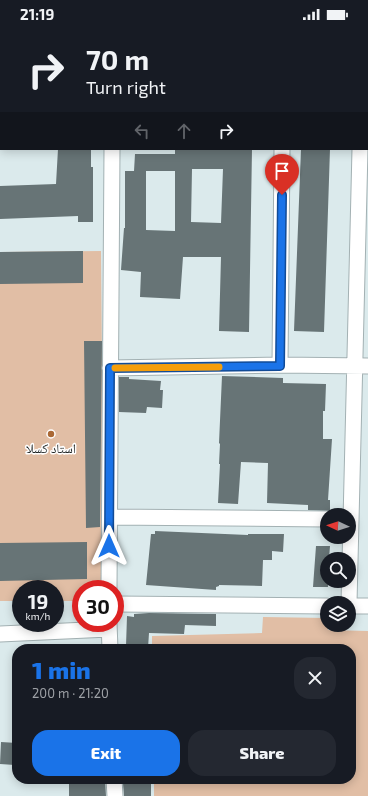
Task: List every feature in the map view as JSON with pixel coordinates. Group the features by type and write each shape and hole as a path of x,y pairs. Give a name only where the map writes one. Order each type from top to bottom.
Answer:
{"street":[{"path":"109,580 112,150"},
{"path":"280,366 282,150"},
{"path":"351,508 362,366 360,150"},
{"path":"110,368 362,366"},
{"path":"110,517 320,518"},
{"path":"349,596 350,544"},
{"path":"124,604 320,606"},
{"path":"356,605 368,606"},
{"path":"0,634 72,629"},
{"path":"109,632 110,644"},
{"path":"114,784 115,796"}],"shaded area":[{"name":"استاد كسلا","path":"101,251 104,580 72,580 72,601 64,601 64,580 12,580 12,601 0,601 0,252"},
{"path":"263,617 320,618 320,632 368,631 368,796 154,796 154,784 356,784 356,644 152,644 152,636 262,633"}],"building":[{"path":"58,150 91,150 91,167 93,167 93,222 78,222 78,216 0,219 0,186 56,184"},
{"path":"175,150 252,150 249,332 219,331 221,257 183,257 180,299 140,297 141,272 121,270 125,228 125,171 134,171 135,154 175,154","holes":["192,169 223,169 221,223 191,222","146,171 175,171 175,231 146,230"]},
{"path":"301,150 330,150 324,332 294,331"},
{"path":"83,251 83,283 0,284 0,252"},
{"path":"84,341 102,341 100,527 86,528"},
{"path":"222,376 283,378 283,383 326,384 325,411 323,411 323,439 332,439 328,500 330,500 330,508 320,508 320,511 308,510 308,505 267,503 268,463 241,462 238,504 218,503 220,464 219,443"},
{"path":"119,377 161,381 160,390 163,390 162,408 147,407 146,413 119,412"},
{"path":"155,531 248,535 284,534 283,552 272,551 272,560 263,560 262,586 219,585 216,587 216,590 146,585 151,534 155,534"},
{"path":"87,542 87,579 0,581 0,543"},
{"path":"316,546 330,546 330,552 320,552 320,587 313,587"},
{"path":"134,614 216,614 216,626 185,625 184,634 149,633 148,644 126,644 127,616 134,617"},
{"path":"1,742 12,743 12,765 0,764"},
{"path":"69,784 105,784 106,796 69,796"},
{"path":"123,784 151,784 151,796 124,796"}],"slow traffic":[{"path":"115,368 219,367"}],"place":[{"name":"استاد كسلا","path":"51,434"}],"route":[{"path":"109,546 110,368 280,366 282,195"}]}
